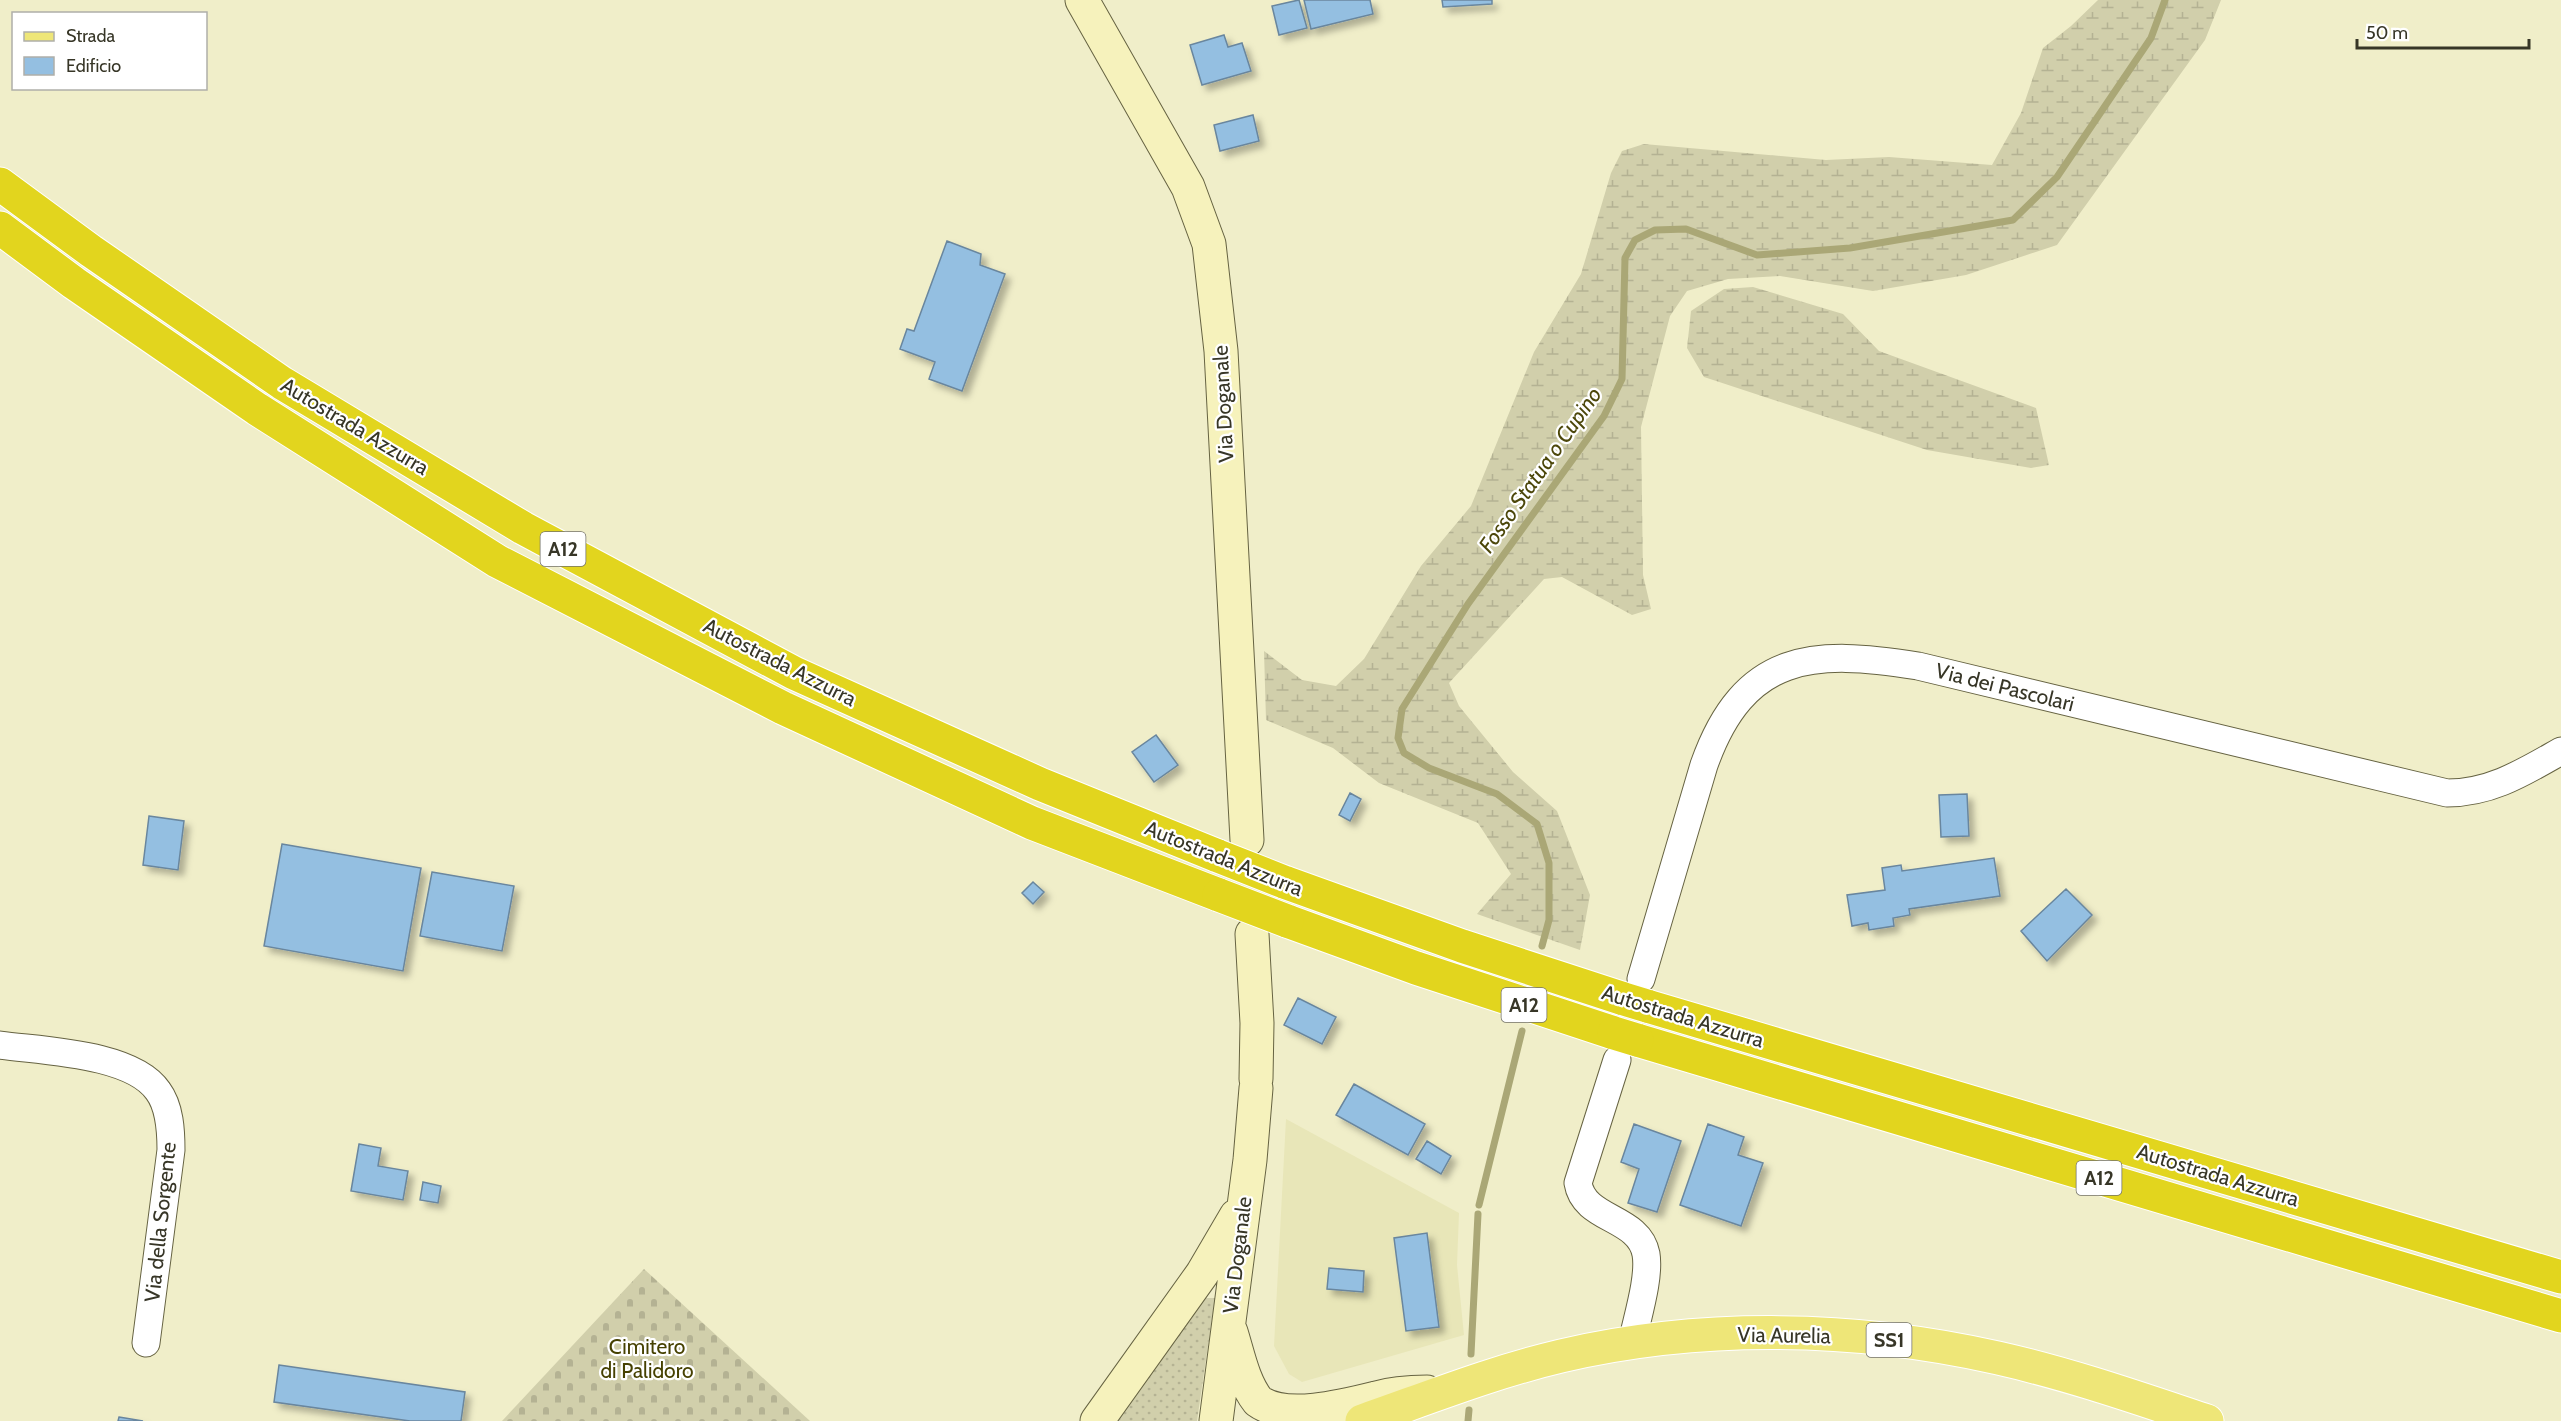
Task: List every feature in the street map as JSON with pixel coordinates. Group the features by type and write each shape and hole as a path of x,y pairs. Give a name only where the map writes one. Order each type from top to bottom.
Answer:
{"highway":[{"name":"Autostrada Azzurra","path":"0,184 91,251 282,383 523,528 794,673 1040,784 1284,882 1462,946 1628,994 2561,1277"},
{"name":"Autostrada Azzurra","path":"0,228 74,283 277,422 497,561 783,708 1032,823 1287,921 1615,1040 2561,1316"}],"main road":[{"name":"Via Doganale","path":"1082,0 1188,187 1209,244 1221,351 1247,840"},
{"name":"Via Doganale","path":"1216,1421 1256,1084 1257,1023 1252,934"},
{"path":"1097,1421 1202,1274 1243,1204"},
{"path":"1228,1324 1252,1392 1261,1404 1274,1412 1314,1416 1377,1397 1412,1392 1441,1393"},
{"name":"Via Aurelia","path":"1362,1421 1506,1371 1562,1356 1632,1342 1701,1336 1764,1334 1838,1335 1927,1345 2035,1367 2207,1421"}],"street":[{"name":"Via dei Pascolari","path":"1628,994 1704,765 1716,736 1730,713 1750,690 1772,673 1793,663 1812,659 1847,657 1918,666 2447,793 2472,792 2498,786 2561,751"},
{"path":"1615,1040 1578,1183 1583,1200 1633,1231 1643,1245 1646,1270 1632,1342"},
{"name":"Via della Sorgente","path":"0,1045 91,1058 122,1066 151,1083 164,1101 170,1124 171,1150 146,1343"}],"shaded area":[{"path":"1286,1119 1459,1213 1457,1265 1464,1335 1302,1382 1289,1374 1274,1346"}],"green space":[{"path":"2098,0 2221,0 2205,40 2057,245 1966,275 1873,291 1780,276 1728,279 1687,291 1670,316 1641,427 1643,575 1651,609 1632,615 1562,577 1544,579 1449,683 1459,706 1513,772 1557,811 1590,895 1580,950 1477,914 1511,874 1478,823 1379,783 1333,748 1266,720 1264,651 1302,680 1336,686 1364,659 1421,566 1471,506 1534,352 1581,274 1611,173 1622,151 1644,144 1826,160 1889,157 1992,165 2021,113 2043,48 2071,26"},
{"path":"1753,287 1843,314 1879,351 2036,408 2049,465 2031,468 1927,450 1704,377 1687,348 1691,311 1724,289"},
{"name":"Cimitero di Palidoro","path":"644,1269 810,1421 502,1421"},
{"path":"1205,1298 1215,1298 1197,1421 1111,1421"}],"building":[{"path":"1299,0 1307,28 1279,35 1272,6"},
{"path":"1304,0 1370,0 1373,14 1311,29"},
{"path":"1442,0 1492,0 1492,4 1443,7"},
{"path":"1224,35 1228,47 1242,43 1251,71 1202,85 1190,45"},
{"path":"1253,115 1259,141 1220,151 1214,125"},
{"path":"947,241 981,254 980,265 1005,274 962,391 929,379 935,362 900,349 907,329 914,331"},
{"path":"1156,735 1178,765 1154,782 1132,752"},
{"path":"1350,793 1361,799 1350,821 1339,815"},
{"path":"1967,794 1969,836 1941,837 1939,795"},
{"path":"149,816 184,821 178,870 143,865"},
{"path":"282,844 421,868 403,971 264,946"},
{"path":"1994,858 2000,896 1909,909 1910,915 1893,918 1894,926 1869,930 1868,923 1852,926 1847,895 1885,890 1882,868 1901,865 1902,871"},
{"path":"432,872 514,886 502,951 420,936"},
{"path":"1033,882 1044,892 1033,904 1022,893"},
{"path":"2066,889 2092,915 2047,961 2021,931"},
{"path":"1298,998 1336,1017 1322,1044 1284,1025"},
{"path":"1354,1084 1425,1124 1408,1155 1336,1115"},
{"path":"1634,1124 1681,1141 1657,1212 1628,1203 1639,1169 1621,1162"},
{"path":"1708,1124 1744,1137 1738,1155 1763,1163 1741,1226 1680,1205"},
{"path":"1427,1141 1451,1156 1441,1174 1416,1159"},
{"path":"359,1144 381,1148 378,1166 408,1171 403,1200 351,1191"},
{"path":"423,1182 441,1186 438,1203 420,1200"},
{"path":"1427,1233 1439,1327 1406,1331 1394,1238"},
{"path":"1329,1268 1364,1271 1363,1292 1327,1289"},
{"path":"279,1365 465,1392 461,1421 410,1421 274,1402"},
{"path":"119,1417 143,1421 118,1421"}],"waterway":[{"name":"Fosso Statua o Cupino","path":"1542,946 1549,920 1549,863 1537,824 1497,794 1429,768 1404,753 1398,738 1402,709 1468,604 1604,416 1622,379 1625,258 1635,240 1655,230 1686,229 1757,255 1850,248 2013,220 2057,177 2151,38 2165,0"},
{"name":"Fosso Statua o Cupino","path":"1479,1205 1522,1031"},
{"name":"Fosso Statua o Cupino","path":"1471,1354 1478,1214"},
{"name":"Fosso Statua o Cupino","path":"1468,1421 1469,1410"}]}
